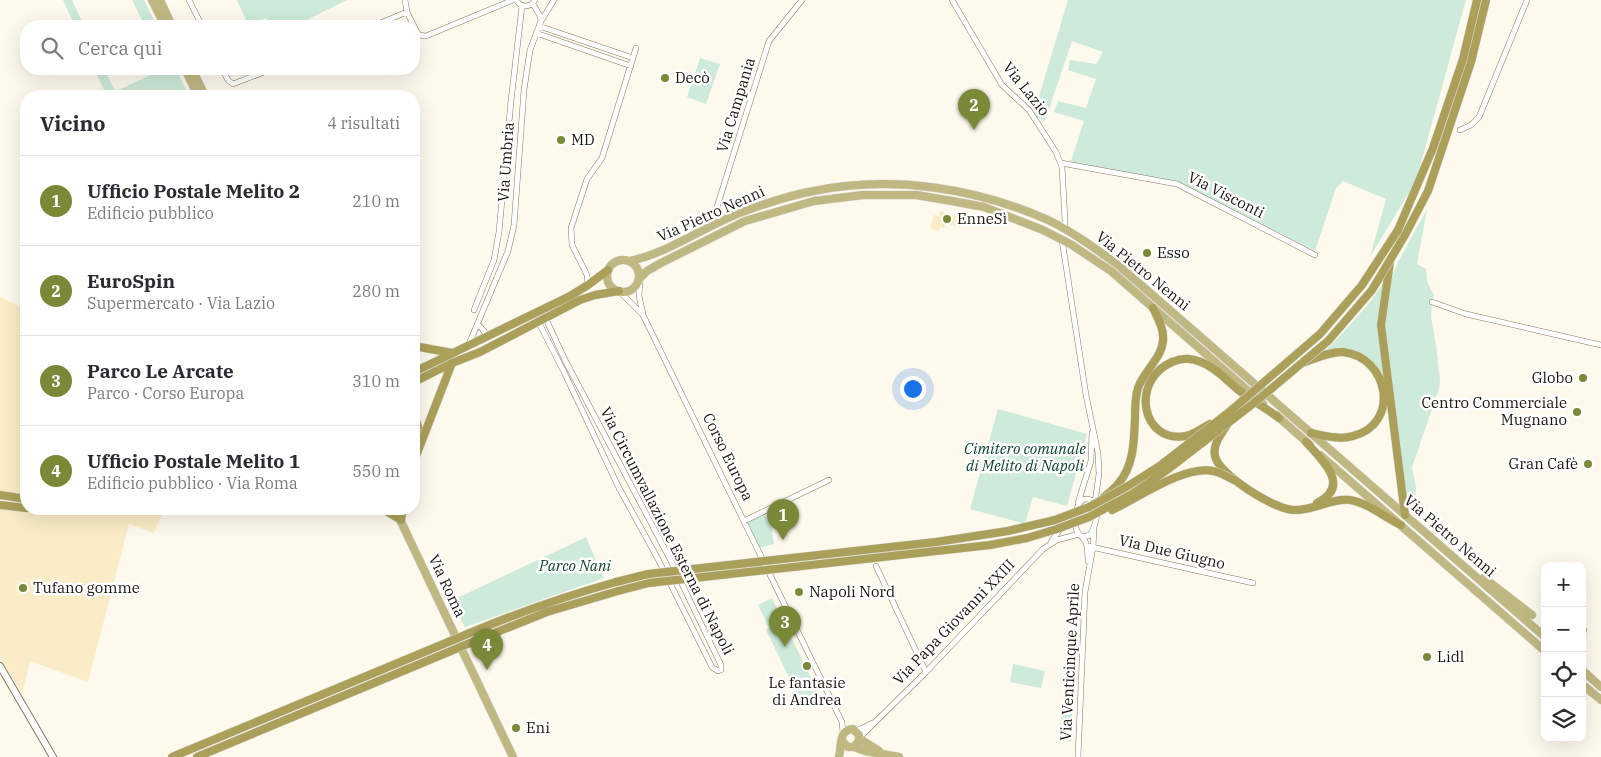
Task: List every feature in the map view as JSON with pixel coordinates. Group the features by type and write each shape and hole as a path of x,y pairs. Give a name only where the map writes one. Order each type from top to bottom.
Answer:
{"highway":[{"path":"197,757 482,638 648,574 936,542 1008,531 1054,520 1128,486 1161,465 1228,413 1320,334 1362,285 1398,230 1433,148 1463,59 1477,0"},
{"path":"1089,517 1132,494 1167,470 1228,423 1328,341 1372,290 1406,235 1428,191 1471,62 1486,2"},
{"path":"1390,261 1381,325 1404,515"},
{"path":"420,369 588,285 608,270"},
{"path":"420,379 480,352 580,300 594,295 619,292"},
{"path":"1098,501 1119,483 1129,466 1133,450 1138,387 1145,373 1156,359 1164,337 1161,324 1153,308"},
{"path":"420,347 452,353"},
{"path":"1302,363 1341,352 1356,355 1370,364 1383,388 1384,401 1380,415 1372,426 1362,434 1343,438 1311,433"},
{"path":"1228,413 1195,433 1172,436 1156,427 1150,419 1145,400 1149,382 1164,366 1175,360 1188,359 1201,362 1213,368 1240,392 1279,418"},
{"path":"420,445 452,363"},
{"path":"1228,423 1216,445 1215,455 1224,471 1234,480"},
{"path":"1304,509 1326,498 1332,491 1334,484 1330,469 1306,442"},
{"path":"172,757 477,630 574,593 617,586 990,545 1027,538 1112,510 1157,486 1190,472 1212,471 1234,480 1283,509 1304,509 1339,500 1351,500 1368,506 1401,526"},
{"path":"0,495 20,498"},
{"path":"0,505 20,507"},
{"path":"393,515 401,520 402,515"}],"main road":[{"path":"152,0 162,20"},
{"path":"160,0 169,20"},
{"path":"188,75 195,90"},
{"path":"195,75 202,90"},
{"name":"Via Pietro Nenni","path":"630,261 653,255 740,213 771,202 815,191 873,185 918,186 956,191 987,198 1048,221 1080,238 1118,265 1541,634"},
{"name":"Via Pietro Nenni","path":"640,278 647,271 661,263 745,221 814,201 863,195 916,195 984,207 1043,230 1111,271 1541,648"},
{"path":"620,260 630,261 638,268 640,278 632,290 619,292 610,285 608,270 615,262 620,260"},
{"name":"Via Roma","path":"398,515 513,757"},
{"path":"1451,555 1469,566 1532,615"},
{"path":"1586,673 1601,686"},
{"path":"1586,687 1601,700"},
{"path":"841,757 843,733 846,730 857,734 882,753"},
{"path":"841,757 858,744 857,734"},
{"path":"842,741 846,746 899,757"}],"street":[{"path":"189,0 199,20"},
{"path":"406,0 407,12 411,20"},
{"path":"420,35 426,36 514,0 522,6 530,6 534,2 540,16 540,24 633,58"},
{"name":"Via Umbria","path":"468,345 508,251 514,225 524,90 530,50 540,24 554,0"},
{"name":"Via Campania","path":"711,227 769,41 802,0"},
{"name":"Via Lazio","path":"952,0 1002,84 1029,110 1056,152 1062,167 1064,229"},
{"path":"1460,130 1471,125 1479,117 1527,0"},
{"path":"474,310 494,260 499,232 522,6"},
{"path":"388,20 407,12"},
{"path":"536,33 631,66"},
{"path":"588,285 587,275 572,244 570,237 571,228 587,179 602,158 636,48"},
{"path":"225,75 233,84 256,75"},
{"name":"Via Visconti","path":"1061,163 1177,184 1315,255"},
{"name":"Via Papa Giovanni XXIII","path":"1049,544 1057,540 1081,536 1088,537 1094,529 1098,501 1098,452 1086,395 1062,240"},
{"path":"640,278 639,296 643,315"},
{"name":"Corso Europa","path":"619,292 643,315 842,722 843,733"},
{"path":"1432,302 1466,314 1601,345"},
{"name":"Via Circumvallazione Esterna di Napoli","path":"538,321 620,488 712,667 718,671 721,670 721,666 670,558 565,360 546,317"},
{"path":"478,324 488,336"},
{"name":"Via Papa Giovanni XXIII","path":"857,734 880,719 1049,544 1077,506 1091,461 1092,425"},
{"path":"744,521 829,480"},
{"path":"1090,546 1081,536 1076,524 1077,506 1084,500 1098,501"},
{"name":"Via Venticinque Aprile","path":"1078,757 1082,633 1090,546 1094,529"},
{"name":"Via Due Giugno","path":"1090,546 1253,583"},
{"path":"876,566 926,672"},
{"path":"0,666 53,757"},
{"path":"842,722 857,734"}],"shaded area":[{"path":"940,211 963,218 960,228 946,223 944,228 940,227 939,231 930,228 934,215 939,216"},
{"path":"0,297 20,306 20,494 0,491"},
{"path":"0,509 20,510 20,515 162,515 154,533 129,524 88,682 30,661 22,694 0,658"}],"green space":[{"path":"63,0 72,0 81,20 72,20"},
{"path":"132,0 144,0 154,20 142,20"},
{"path":"237,0 347,0 306,20 267,20 266,18 262,20 246,20"},
{"path":"1068,0 1466,0 1416,181 1370,257 1386,199 1343,181 1336,188 1315,251 1175,181 1070,164 1084,121 1054,112 1058,101 1086,108 1096,79 1068,70 1070,60 1096,64 1103,52 1072,41 1045,121 1033,116"},
{"path":"700,58 720,64 706,104 687,97"},
{"path":"97,75 107,75 115,90 104,90"},
{"path":"150,75 179,75 186,90 118,90"},
{"path":"1427,209 1417,264 1426,269 1427,282 1434,295 1431,317 1440,381 1439,389 1412,467 1416,488 1414,514 1408,506 1405,496 1385,384 1379,373 1374,365 1361,357 1324,352 1370,302 1384,282 1391,280 1398,262"},
{"name":"Cimitero comunale di Melito di Napoli","path":"998,409 1087,434 1067,506 1033,497 1025,524 970,509"},
{"path":"764,513 772,530 774,544 759,548 746,521"},
{"name":"Parco Nani","path":"586,537 604,578 465,627 451,601"},
{"path":"772,598 818,692 800,700 766,630 769,628 758,605"},
{"path":"1013,664 1045,671 1041,688 1010,682"},
{"path":"1066,670 1074,671 1071,742 1064,740 1059,733"}],"place":[{"name":"Decò","path":"665,78"},
{"name":"EuroSpin","path":"974,130"},
{"name":"MD","path":"561,140"},
{"name":"EnneSì","path":"947,219"},
{"name":"Esso","path":"1147,253"},
{"name":"Globo","path":"1583,378"},
{"name":"Centro Commerciale Mugnano","path":"1577,412"},
{"name":"Gran Cafè","path":"1588,464"},
{"name":"Ufficio Postale Melito 2","path":"783,540"},
{"name":"Tufano gomme","path":"23,588"},
{"name":"Napoli Nord","path":"799,592"},
{"name":"Parco Le Arcate","path":"785,647"},
{"name":"Lidl","path":"1427,657"},
{"name":"Le fantasie di Andrea","path":"807,666"},
{"name":"Ufficio Postale Melito 1","path":"487,670"},
{"name":"Eni","path":"516,728"}]}
